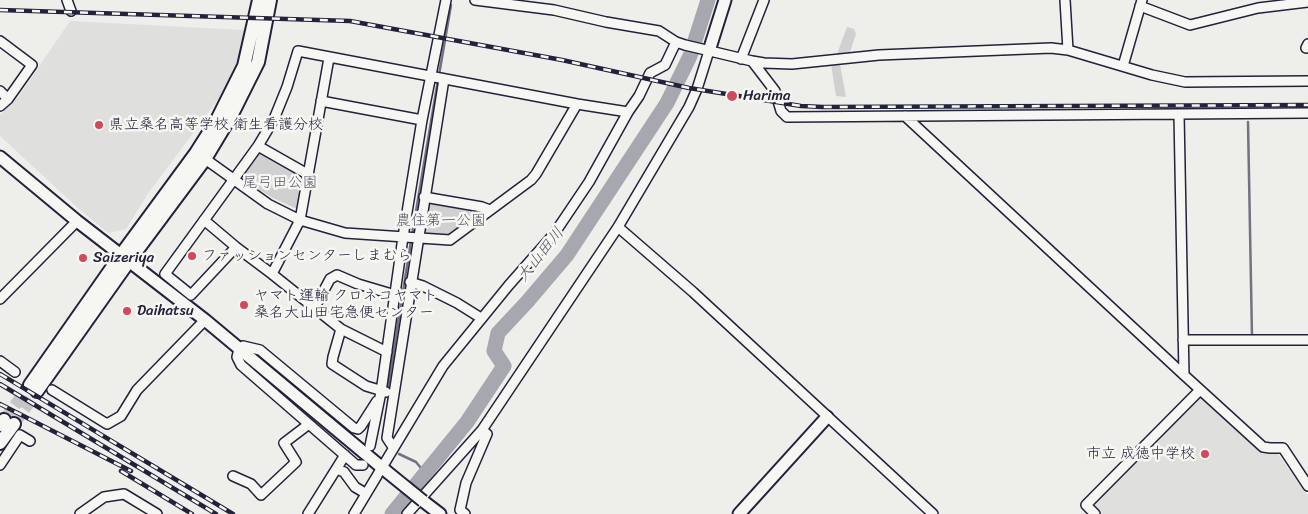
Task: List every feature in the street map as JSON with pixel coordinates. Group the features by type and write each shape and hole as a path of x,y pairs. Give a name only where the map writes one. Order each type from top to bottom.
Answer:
{"main road":[{"path":"201,156 244,66 259,0"},
{"path":"33,388 125,258 232,114 258,62 270,0"},
{"path":"0,443 6,423"}],"street":[{"path":"67,0 71,12"},
{"path":"370,446 381,395 395,294 424,198 446,0"},
{"path":"475,0 554,10 606,22 659,31 680,43 752,61 792,64 879,55 991,52 1051,48 1068,50 1152,75 1185,82 1308,81"},
{"path":"407,514 482,430 618,227 690,106 725,0"},
{"path":"742,59 764,0"},
{"path":"1065,0 1068,50"},
{"path":"1123,66 1141,3 1190,25 1257,4 1308,2"},
{"path":"0,41 32,65 8,99 0,106"},
{"path":"354,514 366,493 384,470 393,447 443,366 481,318 554,234 589,182 639,96 650,73 665,65 680,43"},
{"path":"236,247 191,295 165,274 258,146 274,119 287,87 298,51 576,104 628,112"},
{"path":"272,274 300,220 329,58"},
{"path":"752,61 775,91 781,111 787,117 1308,113"},
{"path":"393,447 387,438 410,282 411,238 422,120 438,78"},
{"path":"0,91 8,99"},
{"path":"321,101 422,120"},
{"path":"201,156 268,204 300,220 344,233 450,240 531,180 576,104"},
{"path":"1179,114 1184,375"},
{"path":"905,116 1263,447 1282,448 1308,486"},
{"path":"258,146 309,174"},
{"path":"0,157 77,221 239,348 384,470 440,514"},
{"path":"424,198 482,207 490,210"},
{"path":"204,220 341,329 387,352"},
{"path":"0,299 77,221"},
{"path":"618,227 694,292 933,514"},
{"path":"314,309 330,279 337,275 358,284 395,294"},
{"path":"410,282 432,290 481,318"},
{"path":"52,390 107,424 121,416 137,390 204,320"},
{"path":"341,329 332,356 332,364 381,395 394,393"},
{"path":"1183,340 1308,340"},
{"path":"239,348 243,346 260,350 354,428 358,429 361,426 381,395"},
{"path":"239,348 237,357 241,365 356,465 363,465"},
{"path":"1,365 15,372"},
{"path":"1095,514 1086,506 1200,390"},
{"path":"739,514 827,417"},
{"path":"232,476 251,484 261,495 296,462 284,443 309,424"},
{"path":"465,514 460,510 466,483 487,434 482,430"},
{"path":"0,465 20,435 30,441"},
{"path":"308,514 345,455"},
{"path":"337,469 344,472 355,486 366,493"},
{"path":"80,514 104,498 118,494 124,494 145,511 157,514"}],"shaded area":[{"name":"県立桑名高等学校 衛生看護分校","path":"70,21 244,30 235,68 217,101 149,192 126,229 108,233 79,209 0,136 0,115 19,96"},
{"name":"市立 成徳中学校","path":"1199,395 1263,454 1278,454 1308,496 1308,514 1099,514 1093,508 1092,503"}],"green space":[{"path":"847,27 854,29 856,34 850,52 837,54"},
{"path":"831,64 840,64 846,97 836,96"},
{"name":"尾弓田公園","path":"261,152 304,178 299,210 271,197 242,179 240,174 257,153"},
{"name":"農住第一公園","path":"429,203 478,210 478,214 450,237 424,236 424,206"}],"waterway":[{"name":"大山田川","path":"392,514 467,422 504,366 494,351 498,333 567,255 667,103 690,56 708,0"},
{"path":"439,75 451,5"},
{"path":"412,235 438,80"},
{"path":"1248,122 1252,337"},
{"path":"388,387 411,241"},
{"path":"399,454 416,462 425,473"}],"tunnel":[{"path":"4,420 30,385"},
{"path":"14,424 37,391"}],"railway":[{"path":"0,10 350,21 562,60 689,88 801,106 1308,105"},
{"path":"0,374 233,514"},
{"path":"0,384 216,514"},
{"path":"0,404 131,471"},
{"path":"121,471 192,514"}],"place":[{"name":"Harima","path":"732,96"},
{"name":"県立桑名高等学校 衛生看護分校","path":"99,125"},
{"name":"ファッションセンターしまむら","path":"192,256"},
{"name":"Saizeriya","path":"83,258"},
{"name":"ヤマト運輸 クロネコヤマト 桑名大山田宅急便センター","path":"244,305"},
{"name":"Daihatsu","path":"127,311"},
{"name":"市立 成徳中学校","path":"1205,454"}]}
